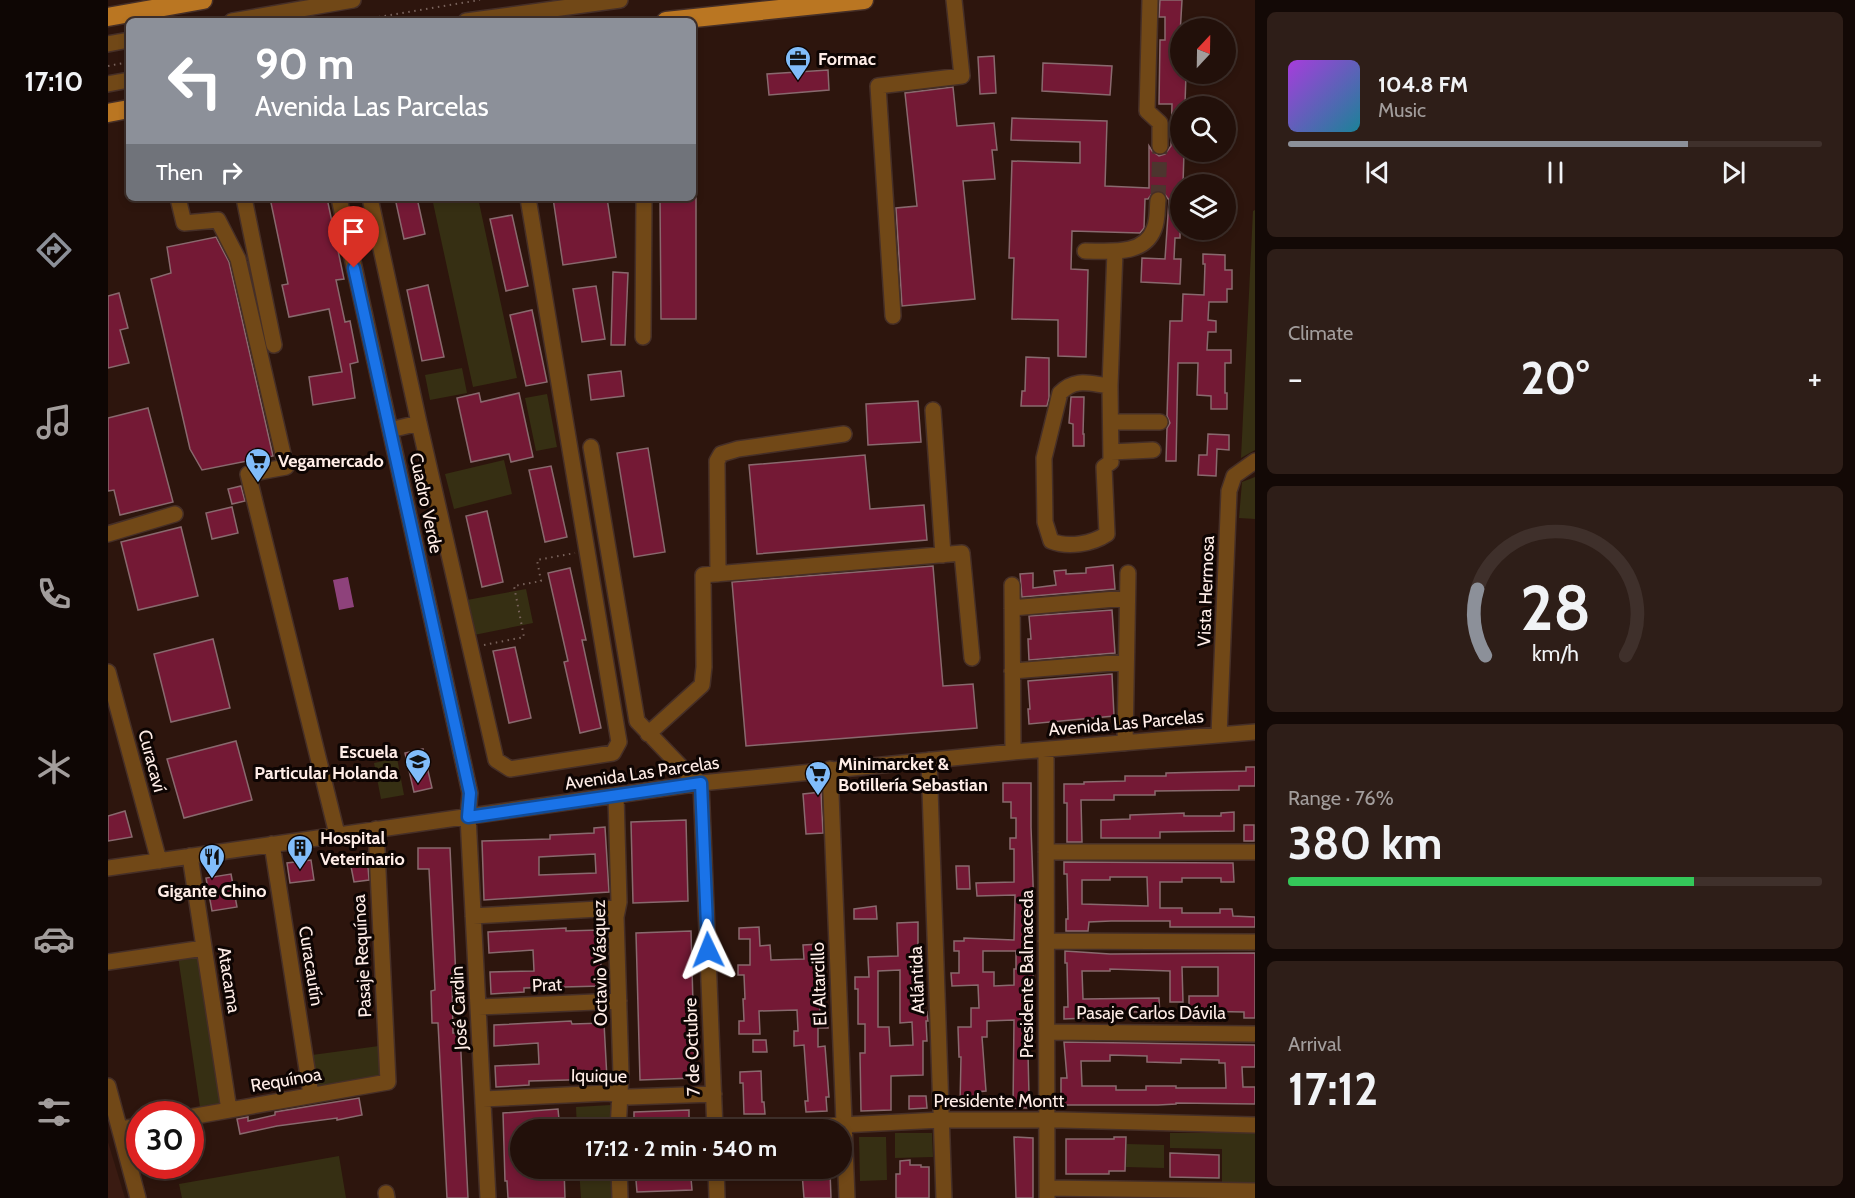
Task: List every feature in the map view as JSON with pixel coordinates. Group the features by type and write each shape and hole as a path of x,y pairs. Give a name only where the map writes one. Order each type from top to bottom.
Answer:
{"main road":[{"path":"108,17 203,0"},
{"path":"687,18 786,4 864,0"},
{"path":"108,113 126,110"}],"street":[{"path":"249,18 353,0"},
{"path":"488,18 620,0"},
{"path":"893,316 878,86 962,76 954,0"},
{"path":"1150,0 1147,111 1160,123 1160,146"},
{"path":"108,44 126,41"},
{"path":"108,84 126,81"},
{"path":"1085,251 1126,251 1146,242 1154,230 1158,200"},
{"path":"179,201 184,223 218,220 238,259 286,467 248,474 337,834"},
{"path":"245,201 274,345"},
{"name":"Cuadro Verde","path":"340,201 470,793 468,817"},
{"path":"371,201 493,753 496,760 510,769 613,753 619,742 529,201"},
{"path":"643,337 644,201"},
{"path":"1110,386 1076,382 1068,385 1060,393 1044,458 1046,522 1051,541 1062,546 1097,541 1107,534 1104,467 1111,462 1110,386 1115,251"},
{"path":"933,410 943,555"},
{"path":"1111,422 1160,422"},
{"path":"390,430 419,423"},
{"path":"718,574 717,461 721,454 738,448 844,434"},
{"path":"591,447 637,721 686,772 701,783"},
{"path":"1111,452 1153,450"},
{"name":"Vista Hermosa","path":"1220,735 1229,491 1234,476 1252,465"},
{"path":"108,534 176,514"},
{"path":"648,734 702,685 704,575 962,554 972,658"},
{"path":"1125,743 1128,573"},
{"path":"1012,585 1012,752"},
{"path":"1012,608 1127,598"},
{"path":"1012,671 1126,662"},
{"name":"Curacaví","path":"108,672 159,861"},
{"name":"Avenida Las Parcelas","path":"108,868 701,783 1012,752 1255,732"},
{"name":"Presidente Balmaceda","path":"1046,750 1047,1193"},
{"name":"Atlántida","path":"930,760 944,1198"},
{"name":"El Altarcillo","path":"830,769 844,1119"},
{"name":"7 de Octubre","path":"701,783 715,1119"},
{"name":"Octavio Vásquez","path":"615,796 621,1074 619,1119"},
{"name":"José Cardin","path":"468,817 488,1198"},
{"name":"Pasaje Requínoa","path":"376,829 388,1082"},
{"name":"Curacautín","path":"272,843 311,1095"},
{"path":"1046,852 1255,852"},
{"name":"Atacama","path":"190,856 229,1110"},
{"path":"473,916 617,908"},
{"path":"1046,941 1255,942"},
{"path":"108,962 204,948"},
{"name":"Prat","path":"478,1007 619,1001"},
{"name":"Pasaje Carlos Dávila","path":"1047,1032 1255,1034"},
{"name":"Requínoa","path":"204,1114 388,1082"},
{"path":"108,1086 138,1198"},
{"name":"Iquique","path":"483,1099 608,1093 629,1097 714,1094"},
{"name":"Presidente Montt","path":"852,1125 941,1120 1047,1120 1255,1125"},
{"path":"120,1129 126,1128"},
{"path":"619,1179 620,1198"},
{"path":"716,1179 717,1198"},
{"name":"El Altarcillo","path":"846,1179 847,1198"},
{"path":"1047,1193 1255,1191"}],"path":[{"path":"373,18 480,0"},
{"path":"108,66 126,63"},
{"path":"469,648 524,637 514,586 541,581 537,560 587,550"}],"shaded area":[{"path":"433,201 479,201 517,378 473,387"},
{"path":"1255,210 1255,450 1241,458 1253,211"},
{"path":"462,368 467,393 430,400 425,375"},
{"path":"547,394 557,447 536,451 525,398"},
{"path":"504,460 512,494 454,509 445,474"},
{"path":"1255,477 1255,519 1239,518 1242,482"},
{"path":"348,577 354,607 339,610 333,580"},
{"path":"526,589 533,623 474,635 467,600"},
{"path":"397,758 404,795 381,799 374,763"},
{"path":"201,953 223,1103 204,1106 204,1101 199,1101 178,956"},
{"path":"379,1046 380,1078 316,1090 312,1055"},
{"path":"611,1105 612,1119 577,1119 576,1107"},
{"path":"895,1133 932,1133 933,1157 895,1158"},
{"path":"1170,1133 1255,1133 1255,1185 1222,1184 1222,1149 1170,1148"},
{"path":"859,1137 886,1137 887,1180 860,1181"},
{"path":"108,1142 125,1198 108,1198"},
{"path":"1127,1144 1164,1145 1164,1168 1126,1167"},
{"path":"339,1156 346,1198 182,1198 179,1184"},
{"path":"580,1179 614,1179 615,1198 581,1198"}],"building":[{"path":"1160,0 1182,0 1181,18 1170,18 1170,84 1186,84 1185,96 1170,96 1170,104 1159,104 1160,40 1165,40 1165,17 1159,17"},
{"path":"994,56 996,93 980,94 978,57"},
{"path":"1043,63 1112,66 1110,95 1042,91"},
{"name":"Formac","path":"828,70 829,90 769,95 767,74"},
{"path":"953,87 957,126 994,123 997,150 992,150 995,179 963,181 975,299 902,306 896,208 917,206 905,93"},
{"path":"1012,118 1107,121 1105,186 1149,188 1149,146 1159,156 1165,154 1170,147 1170,162 1184,162 1183,174 1170,174 1170,240 1175,240 1174,259 1181,259 1180,284 1141,282 1142,258 1165,259 1169,200 1163,192 1154,191 1148,199 1145,199 1144,228 1140,233 1072,231 1071,269 1088,270 1086,357 1058,356 1058,320 1012,319 1014,258 1009,258 1012,161 1080,163 1080,142 1011,140"},
{"path":"271,201 328,201 344,279 336,280 345,322 350,321 358,362 350,364 355,398 313,405 309,377 342,372 329,309 289,317 282,285 288,284"},
{"path":"396,201 418,201 425,234 404,239"},
{"path":"553,201 607,201 616,257 563,265"},
{"path":"660,201 696,201 696,319 661,319"},
{"path":"512,215 528,286 506,291 490,219"},
{"path":"216,237 229,262 273,456 202,470 190,449 151,279 171,273 167,247"},
{"path":"1203,254 1225,255 1225,270 1232,270 1232,289 1227,289 1227,302 1209,302 1208,320 1216,321 1216,332 1208,332 1207,350 1231,350 1231,363 1225,363 1227,409 1211,409 1211,396 1197,395 1198,363 1178,363 1176,461 1166,461 1167,428 1170,423 1167,416 1170,321 1182,321 1183,294 1204,295"},
{"path":"613,272 628,273 625,345 611,345"},
{"path":"428,285 444,357 422,361 407,290"},
{"path":"596,286 605,339 582,342 573,289"},
{"path":"119,293 128,328 120,330 129,363 108,368 108,296"},
{"path":"532,310 547,382 526,386 510,315"},
{"path":"1026,357 1049,358 1047,406 1021,406 1022,391 1025,391"},
{"path":"621,371 624,396 591,400 588,375"},
{"path":"479,393 481,402 519,393 533,457 511,462 509,454 471,462 457,398"},
{"path":"1071,397 1084,397 1084,446 1073,446 1073,424 1069,423"},
{"path":"918,401 921,442 868,445 866,404"},
{"path":"148,408 173,502 120,515 114,490 108,491 108,418"},
{"path":"1208,434 1229,435 1229,450 1217,449 1216,476 1198,475 1199,455 1207,455"},
{"path":"648,448 665,552 634,557 617,453"},
{"path":"865,455 870,509 924,505 927,540 757,554 749,465"},
{"path":"551,466 567,537 545,542 529,470"},
{"path":"241,486 245,501 232,504 228,489"},
{"path":"232,507 238,533 212,539 206,513"},
{"path":"487,511 503,582 482,587 466,516"},
{"path":"181,527 198,596 138,610 121,542"},
{"path":"1113,565 1115,589 1022,597 1020,574 1033,573 1033,588 1056,585 1054,571 1066,570 1066,574 1086,573 1086,568"},
{"path":"933,566 943,686 973,684 977,728 746,746 732,582"},
{"path":"570,568 586,640 582,640 601,728 580,733 564,662 568,661 548,573"},
{"path":"1112,610 1115,653 1029,660 1028,639 1031,639 1029,616"},
{"path":"213,639 230,708 171,722 154,654"},
{"path":"515,647 531,718 509,723 493,651"},
{"path":"1112,674 1114,716 1029,724 1028,681"},
{"path":"236,741 252,800 184,818 167,759"},
{"path":"423,749 432,788 414,792 405,753"},
{"path":"1246,767 1255,767 1255,786 1239,786 1239,790 1155,791 1155,795 1114,795 1114,800 1081,800 1082,842 1067,842 1067,803 1064,803 1064,784 1125,781 1125,776 1166,776 1166,773 1246,771"},
{"path":"1003,783 1031,783 1034,911 1033,930 1030,930 1033,1023 1028,1023 1028,1053 1029,1096 1032,1096 1032,1108 1013,1108 1014,1020 987,1021 987,1037 982,1037 986,1091 976,1092 976,1105 960,1106 961,1057 959,1057 958,1027 971,1027 971,1008 979,1008 978,985 952,986 951,973 959,973 959,951 954,951 954,941 964,941 964,938 1014,940 1015,895 977,896 976,883 1014,882 1014,849 1010,849 1010,838 1016,838 1016,818 1011,818 1011,802 1003,802","holes":["983,951 1016,951 1014,985 994,986 994,972 983,972"]},
{"path":"821,792 823,833 806,834 803,794"},
{"path":"125,811 132,837 108,841 108,816"},
{"path":"1234,812 1234,831 1160,832 1160,838 1101,838 1101,820 1130,819 1130,815 1184,813 1184,816 1221,816 1221,813"},
{"path":"686,820 688,901 633,903 631,822"},
{"path":"1244,825 1254,825 1254,841 1244,841"},
{"path":"605,827 609,892 484,900 482,841 550,839 550,835 594,833 594,828","holes":["595,854 596,873 539,875 539,857"]},
{"path":"418,848 450,848 456,979 452,979 453,1033 460,1033 468,1198 447,1198 438,1023 432,1023 431,991 435,990 429,869 418,869"},
{"path":"367,853 369,880 354,882 349,856"},
{"name":"Hospital Veterinario","path":"311,860 314,880 290,883 287,863"},
{"path":"1064,862 1233,863 1234,882 1221,882 1221,878 1182,878 1182,882 1160,882 1160,908 1182,908 1182,913 1220,913 1220,909 1232,909 1233,916 1255,917 1255,927 1170,927 1170,921 1111,921 1089,922 1088,931 1066,931 1067,874 1064,874","holes":["1147,877 1148,906 1082,904 1082,880"]},
{"path":"956,866 969,866 970,889 957,889"},
{"path":"231,874 237,907 212,911 206,878"},
{"path":"876,906 877,919 854,919 854,909"},
{"path":"918,922 918,951 915,951 916,972 923,971 923,1012 927,1012 928,1021 926,1021 927,1041 923,1041 923,1075 891,1076 891,1110 861,1111 860,1053 865,1053 865,1024 858,1024 858,989 855,989 855,977 869,977 868,957 898,956 897,923","holes":["900,970 900,1023 912,1022 913,1045 890,1046 889,1027 878,1027 878,971"]},
{"path":"759,927 760,946 770,945 771,960 804,959 803,945 820,944 825,990 819,990 820,1016 827,1015 828,1028 818,1028 818,1047 825,1046 829,1097 826,1097 827,1111 806,1112 805,1101 808,1101 804,1045 794,1046 794,1031 798,1031 797,1010 759,1011 760,1034 739,1034 739,1021 744,1021 743,999 745,999 744,975 738,975 738,965 750,965 750,939 739,939 739,928"},
{"path":"566,928 566,931 599,930 602,986 524,988 524,992 491,994 490,972 534,971 533,950 489,953 488,932"},
{"path":"691,931 695,1078 640,1080 636,933"},
{"path":"1065,951 1110,954 1255,953 1255,1018 1244,1018 1244,1012 1189,1011 1189,996 1218,996 1218,967 1182,967 1183,1002 1170,1002 1170,971 1110,969 1110,971 1082,971 1083,999 1159,998 1160,1017 1147,1017 1147,1012 1110,1012 1111,1017 1064,1019 1064,1007 1068,1007"},
{"path":"571,1021 572,1024 604,1023 607,1079 529,1081 529,1085 496,1087 495,1066 539,1064 538,1043 494,1046 494,1025"},
{"path":"753,1040 766,1040 767,1052 753,1052"},
{"path":"1064,1042 1255,1045 1255,1067 1242,1067 1243,1087 1255,1087 1255,1104 1061,1105 1061,1078 1067,1078","holes":["1110,1055 1147,1056 1147,1062 1181,1063 1181,1059 1219,1060 1219,1063 1225,1063 1226,1088 1146,1086 1146,1090 1116,1090 1116,1086 1082,1086 1081,1061 1110,1061"]},
{"path":"761,1071 762,1102 764,1102 765,1114 744,1114 743,1083 740,1083 740,1072"},
{"path":"909,1096 926,1096 927,1108 909,1109"},
{"path":"359,1098 362,1115 277,1126 240,1134 237,1119 248,1117 248,1121 275,1115 275,1112"},
{"path":"558,1109 559,1119 510,1119 510,1179 564,1179 565,1198 508,1198 507,1181 505,1181 503,1113"},
{"path":"689,1110 689,1119 634,1119 634,1112"},
{"path":"1014,1137 1033,1138 1033,1198 1016,1198"},
{"path":"1114,1137 1126,1137 1125,1171 1109,1171 1109,1174 1066,1174 1066,1139 1114,1139"},
{"path":"1170,1153 1219,1155 1219,1178 1170,1177"},
{"path":"910,1160 910,1165 929,1167 929,1198 896,1198 896,1174 900,1174 900,1161"},
{"path":"691,1179 692,1190 637,1192 636,1180"},
{"path":"802,1179 830,1179 831,1198 804,1198"}],"tunnel":[{"path":"1158,200 1160,146"}],"place":[{"name":"Formac","path":"798,82"},
{"name":"Vegamercado","path":"258,484"},
{"name":"Escuela Particular Holanda","path":"418,785"},
{"name":"Minimarcket & Botillería Sebastian","path":"818,797"},
{"name":"Hospital Veterinario","path":"300,871"},
{"name":"Gigante Chino","path":"212,880"}],"route":[{"path":"354,268 470,793 468,817 701,783 708,950"}]}
